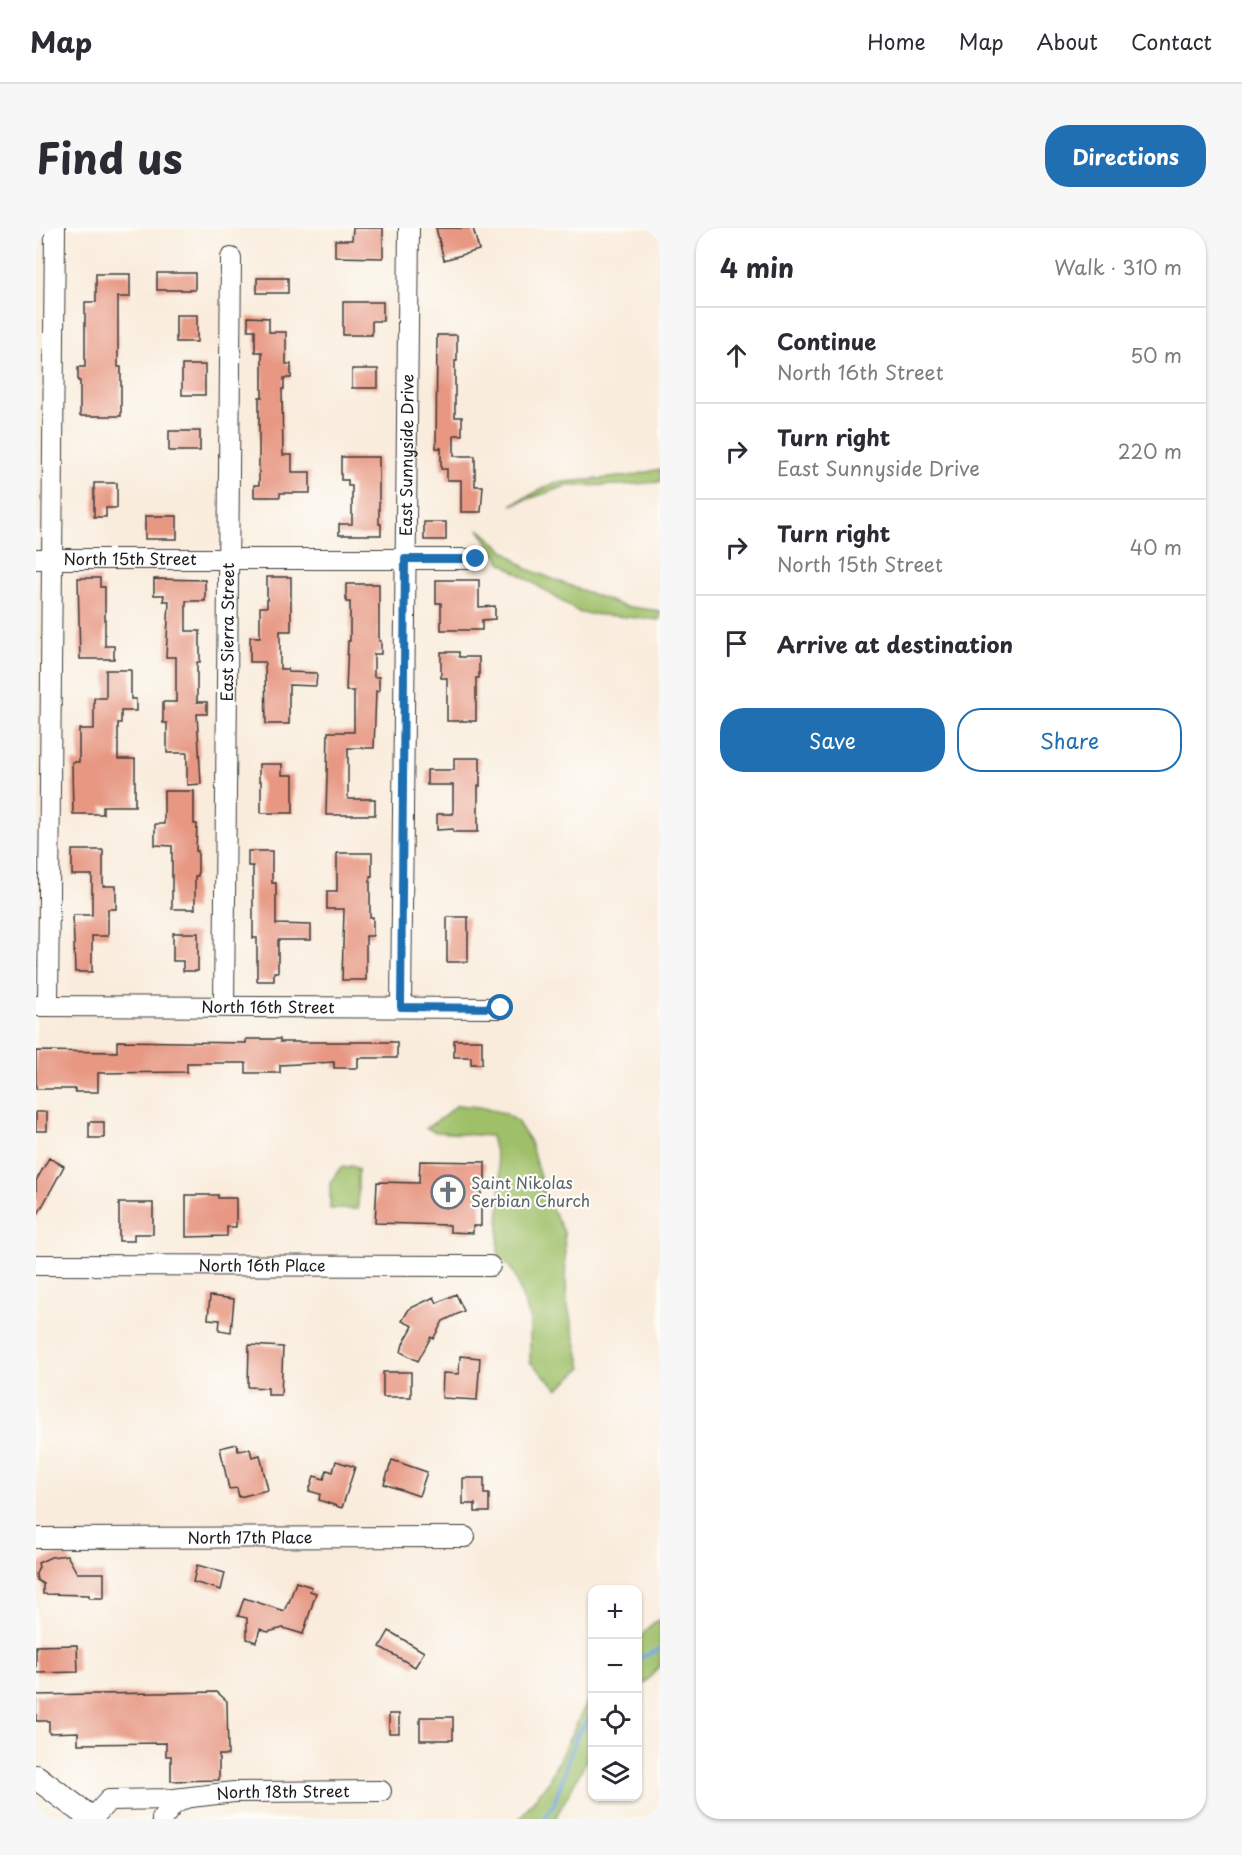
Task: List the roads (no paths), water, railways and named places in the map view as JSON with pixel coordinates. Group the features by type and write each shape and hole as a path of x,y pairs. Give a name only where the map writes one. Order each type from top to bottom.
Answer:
{"main road":[{"path":"36,1777 92,1819"}],"street":[{"path":"42,1006 44,559 55,228"},
{"name":"East Sunnyside Drive","path":"401,1007 409,228"},
{"name":"East Sierra Street","path":"224,1006 231,258"},
{"name":"North 15th Street","path":"44,559 476,559"},
{"name":"North 16th Street","path":"42,1006 501,1008"},
{"name":"North 16th Place","path":"36,1264 490,1266"},
{"name":"North 17th Place","path":"36,1538 465,1537"},
{"name":"North 18th Street","path":"92,1819 109,1800 185,1798 234,1792 381,1791"},
{"path":"162,1819 173,1805 185,1798"}],"waterway":[{"path":"642,1657 660,1649"},
{"path":"544,1819 554,1804 577,1734 588,1720"}],"place":[{"name":"Saint Nikolas Serbian Church","path":"448,1192"}]}
